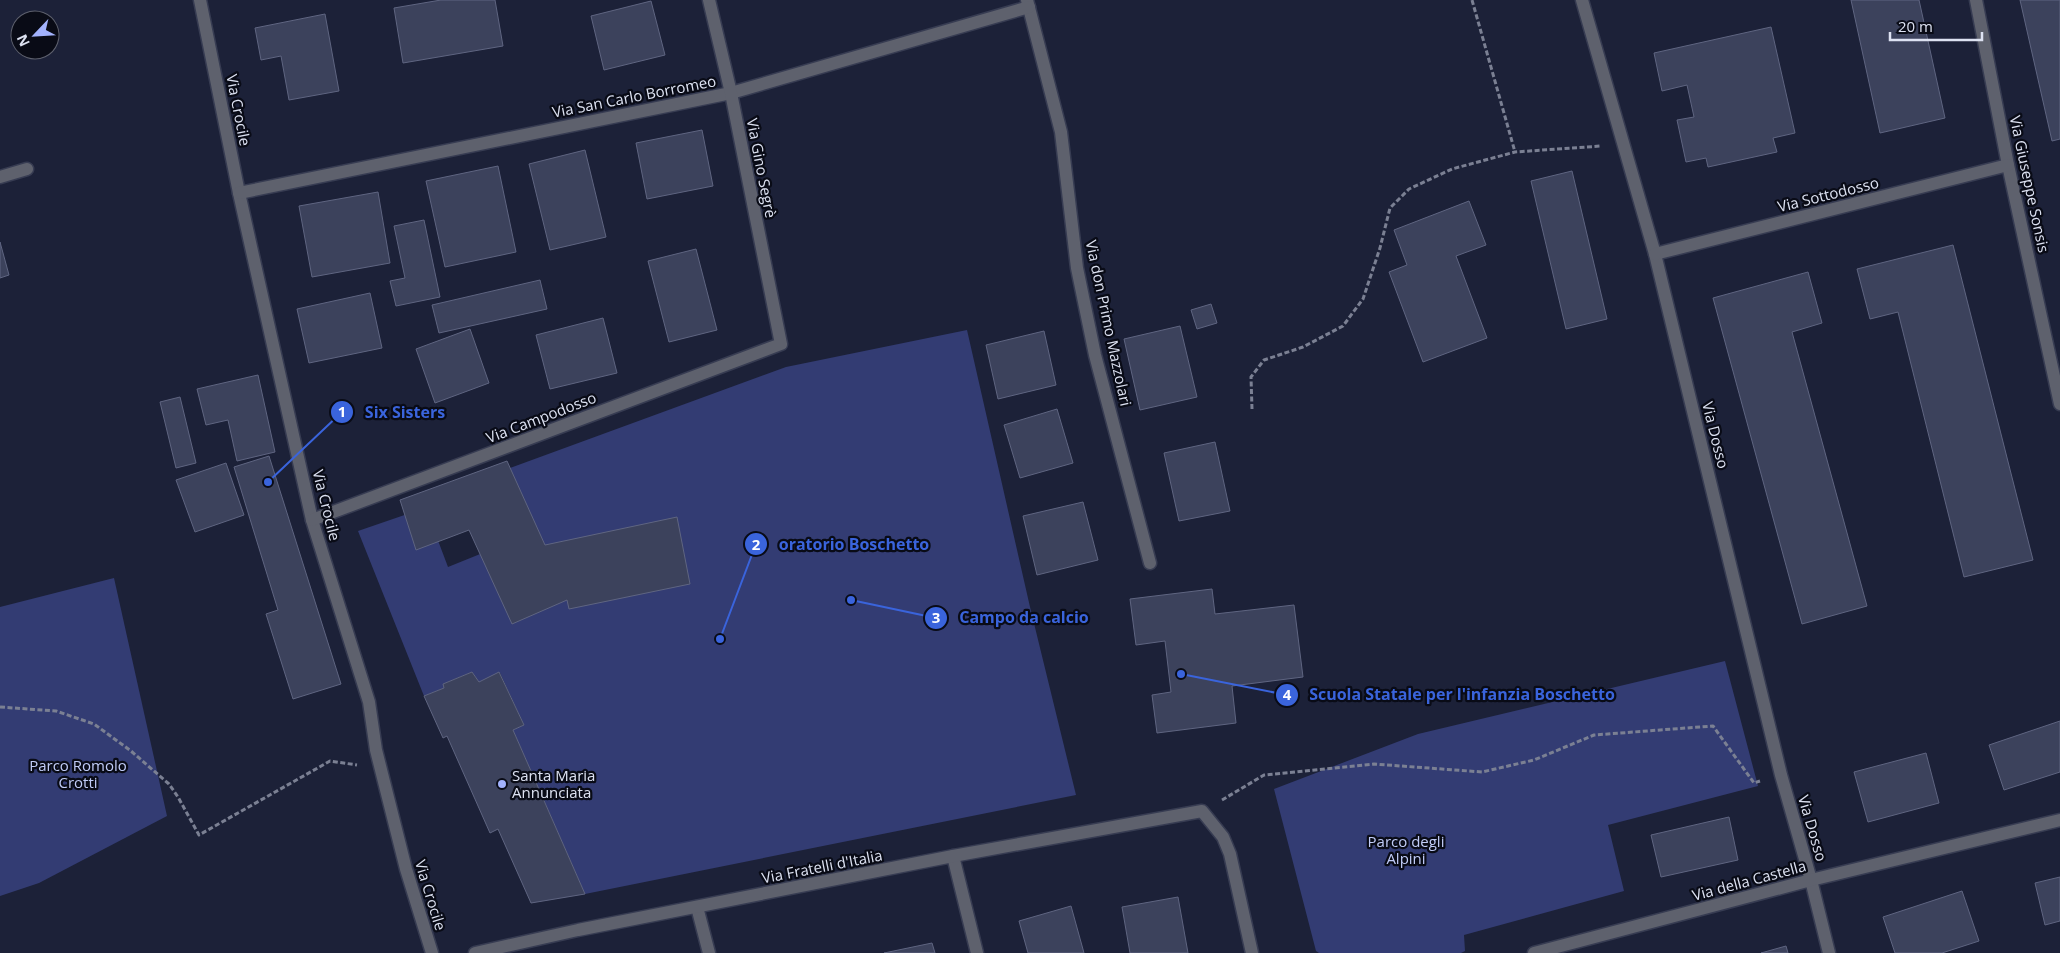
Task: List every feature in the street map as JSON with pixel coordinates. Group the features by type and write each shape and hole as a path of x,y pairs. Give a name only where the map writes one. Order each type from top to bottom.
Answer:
{"street":[{"name":"Via Crocile","path":"200,0 239,193 312,520 369,702 381,769 406,869 432,953"},
{"name":"Via Gino Segrè","path":"709,0 730,93 781,344"},
{"name":"Via Dosso","path":"1582,0 1655,254 1781,775 1830,953"},
{"name":"Via Giuseppe Sonsis","path":"1976,0 2008,165 2060,404"},
{"name":"Via San Carlo Borromeo","path":"239,193 730,93 1028,3"},
{"name":"Via don Primo Mazzolari","path":"1028,3 1061,132 1078,268 1095,355 1150,563"},
{"name":"Via Sottodosso","path":"1655,254 2008,165"},
{"path":"0,177 26,169"},
{"name":"Via Campodosso","path":"312,520 781,344"},
{"path":"1202,811 1223,837 1230,854 1252,953"},
{"name":"Via Fratelli d'Italia","path":"475,953 578,930 953,856 1202,811"},
{"name":"Via della Castella","path":"1534,953 1811,880 2060,820"},
{"path":"953,856 977,953"},
{"path":"697,907 709,953"}],"path":[{"path":"1472,0 1515,152"},
{"path":"1252,409 1251,376 1264,360 1303,347 1343,326 1363,299 1380,248 1390,208 1409,189 1452,169 1515,152 1624,144"},
{"path":"0,707 56,711 94,724 131,751 169,784 198,835 330,761 381,769"},
{"path":"1202,811 1264,775 1374,764 1482,772 1534,760 1594,735 1713,726 1754,783 1781,775"}],"green space":[{"path":"967,330 1030,607 1076,795 585,894 513,730 524,725 500,673 479,682 472,672 443,684 444,688 424,696 358,531 422,509 428,514 448,567 500,546 502,471 786,367"},
{"name":"Parco Romolo Crotti","path":"114,578 167,816 39,883 0,896 0,607"},
{"name":"Parco degli Alpini","path":"1725,661 1758,786 1608,825 1624,891 1464,935 1465,951 1461,953 1319,953 1316,951 1274,789 1418,734"}],"building":[{"path":"441,0 495,0 503,46 403,63 394,8"},
{"path":"1851,0 1919,0 1945,118 1880,133"},
{"path":"2020,0 2060,0 2060,139 2052,141"},
{"path":"651,1 665,55 604,70 591,16"},
{"path":"325,14 339,91 289,100 281,56 261,60 255,28"},
{"path":"1771,27 1795,133 1773,138 1777,152 1708,167 1706,158 1686,162 1677,120 1694,117 1687,85 1662,91 1654,53"},
{"path":"702,130 713,186 647,199 636,143"},
{"path":"585,150 606,237 550,250 529,164"},
{"path":"498,166 516,252 445,267 426,181"},
{"path":"1572,171 1607,319 1566,329 1531,181"},
{"path":"378,192 390,263 312,277 299,206"},
{"path":"1469,201 1486,245 1456,256 1487,338 1423,362 1389,272 1407,265 1394,230"},
{"path":"424,220 440,297 396,306 390,281 405,278 394,226"},
{"path":"0,242 9,275 0,278"},
{"path":"1953,245 2033,560 1964,577 1898,312 1870,319 1857,269"},
{"path":"696,249 717,330 669,342 648,261"},
{"path":"1808,272 1822,323 1792,332 1867,606 1802,624 1713,298"},
{"path":"540,280 547,309 439,333 432,305"},
{"path":"370,293 382,348 309,363 297,309"},
{"path":"1211,304 1217,323 1197,329 1191,310"},
{"path":"603,318 617,373 550,389 536,335"},
{"path":"1180,326 1197,397 1140,410 1124,339"},
{"path":"470,329 489,383 435,403 416,349"},
{"path":"1044,331 1056,385 998,399 986,345"},
{"path":"258,375 275,452 237,461 228,420 206,425 197,389"},
{"path":"180,397 196,463 176,468 160,402"},
{"path":"1057,409 1073,463 1020,478 1004,425"},
{"path":"1215,442 1230,511 1179,521 1164,453"},
{"path":"269,456 341,684 293,699 266,614 278,610 234,467"},
{"path":"507,461 545,545 677,517 690,584 569,609 567,600 512,624 469,530 416,550 400,500"},
{"path":"226,463 244,515 195,532 176,480"},
{"path":"1083,502 1098,560 1037,575 1023,516"},
{"path":"1212,589 1215,614 1294,605 1303,677 1232,686 1236,723 1157,733 1152,695 1171,692 1165,641 1136,645 1130,599"},
{"name":"Santa Maria Annunciata","path":"472,672 479,682 499,672 524,725 513,730 585,894 531,903 498,829 490,833 447,736 443,738 424,696 444,688 443,684"},
{"path":"2060,721 2060,772 2004,790 1989,745"},
{"path":"1926,753 1939,803 1868,822 1854,772"},
{"path":"1729,817 1738,860 1661,877 1651,835"},
{"path":"2060,877 2060,921 2045,925 2035,883"},
{"path":"1962,891 1979,941 1942,953 1895,953 1883,917"},
{"path":"1178,897 1188,953 1130,953 1122,907"},
{"path":"1071,906 1084,953 1028,953 1019,921"},
{"path":"932,943 935,953 884,953"},
{"path":"1786,946 1788,953 1761,953"}],"place":[{"name":"Six Sisters","path":"268,482"},
{"name":"Campo da calcio","path":"851,600"},
{"name":"oratorio Boschetto","path":"720,639"},
{"name":"Scuola Statale per l'infanzia Boschetto","path":"1181,674"},
{"name":"Santa Maria Annunciata","path":"502,784"}]}
